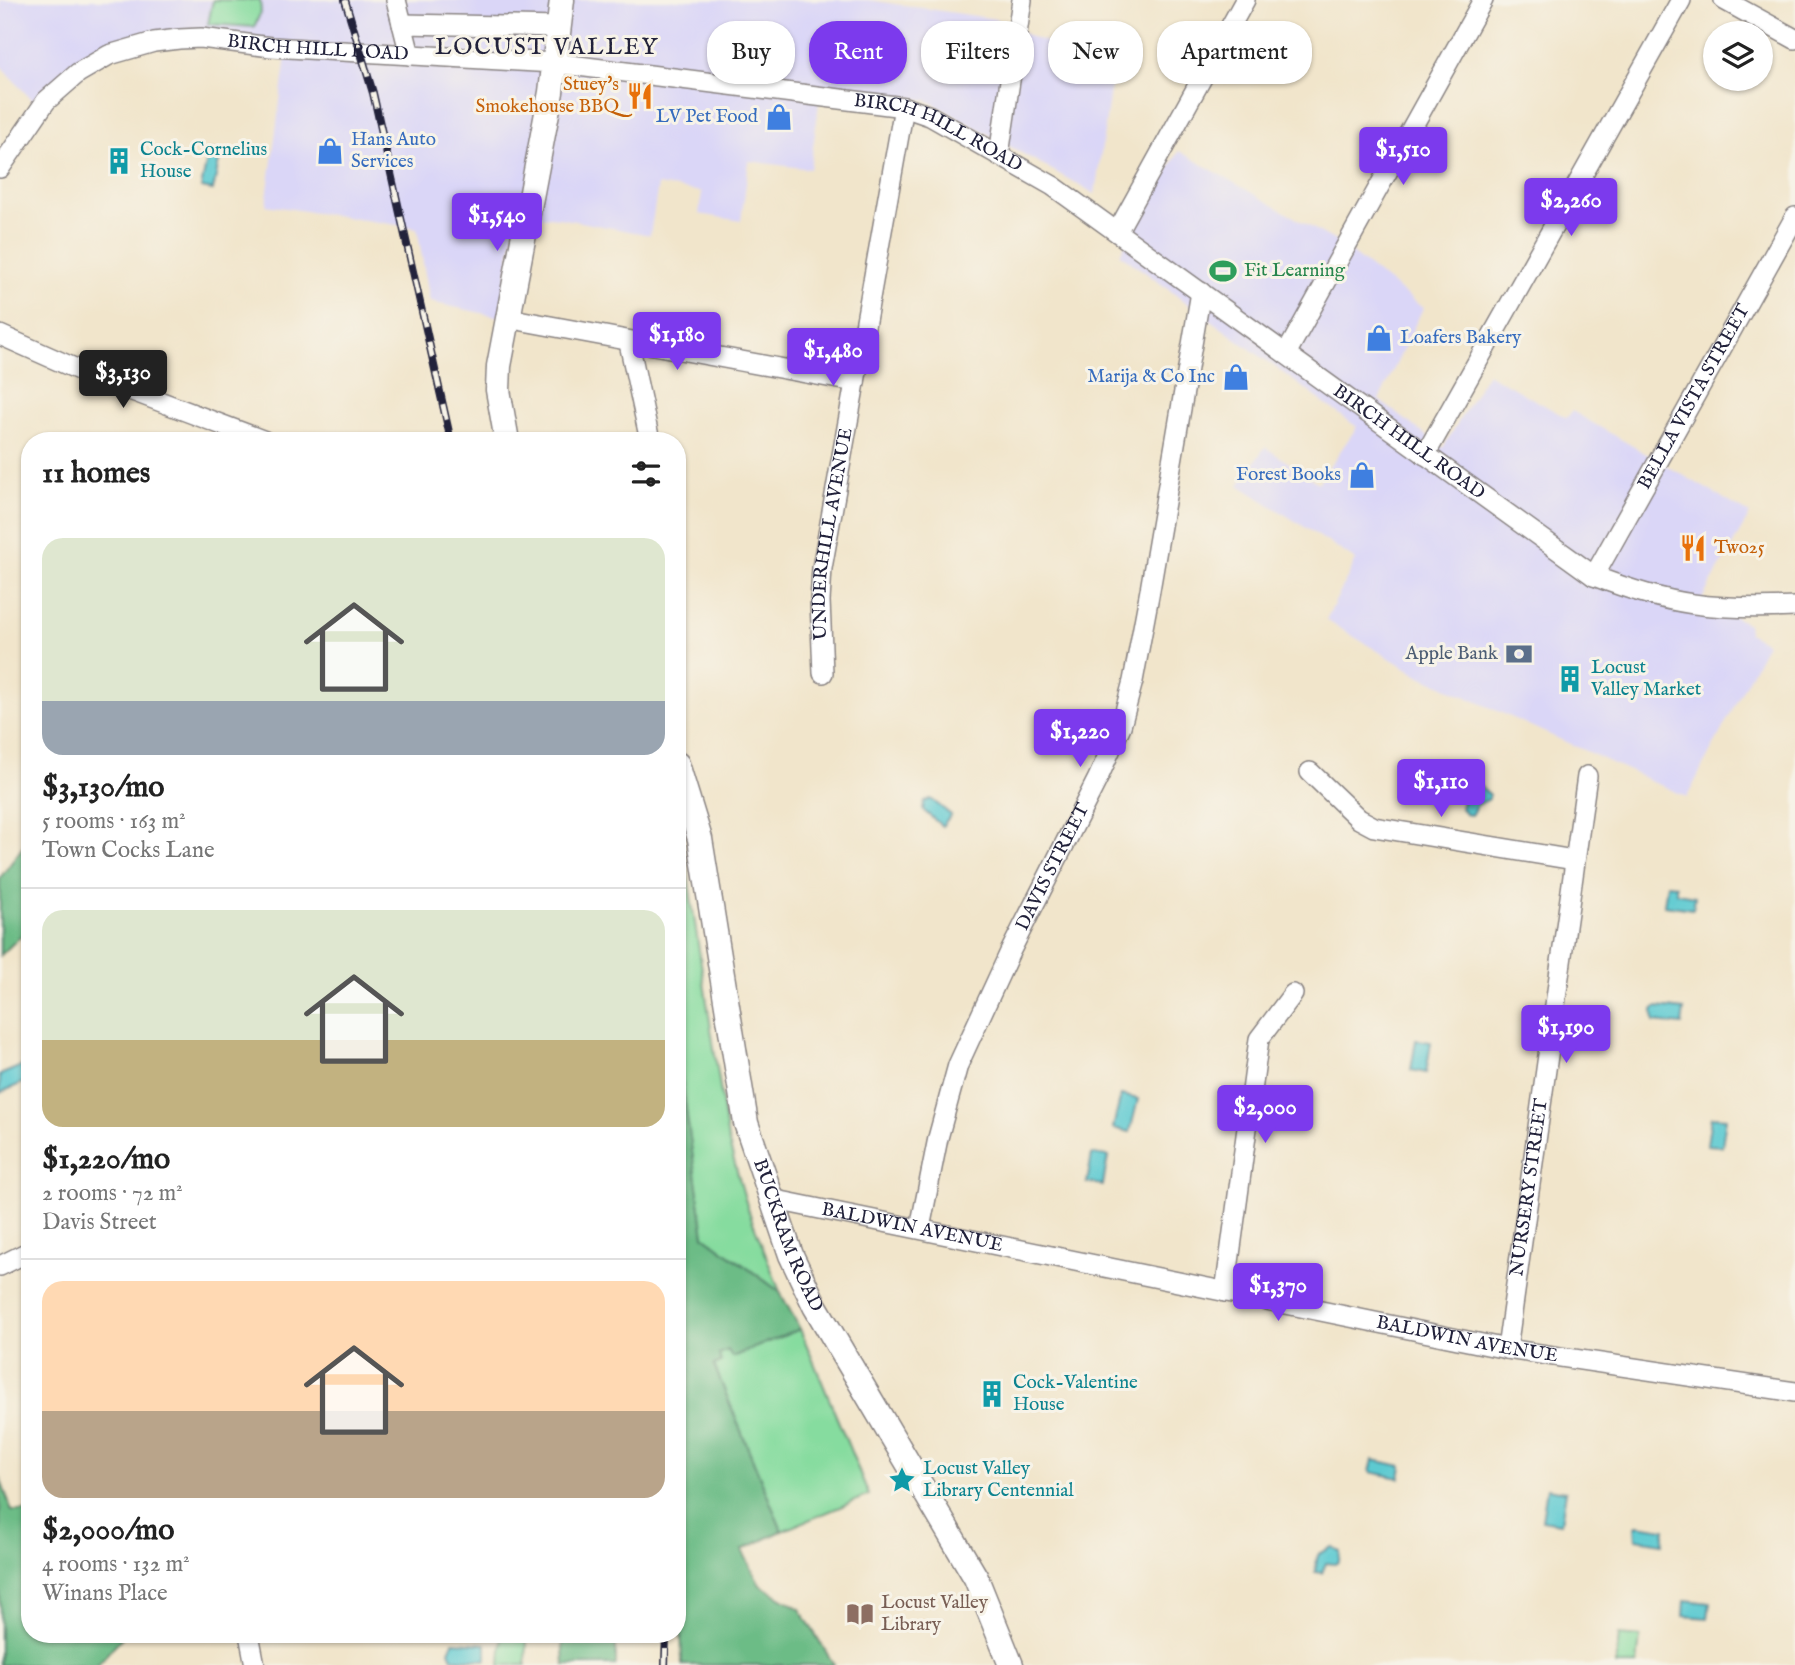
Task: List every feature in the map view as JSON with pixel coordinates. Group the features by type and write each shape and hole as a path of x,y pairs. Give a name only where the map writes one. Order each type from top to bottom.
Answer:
{"main road":[{"path":"505,432 498,390 507,318 554,63 562,0"},
{"name":"BUCKRAM ROAD","path":"686,793 700,839 746,1123 791,1255 815,1306 976,1578 1011,1665"}],"street":[{"path":"396,0 410,55"},
{"path":"999,155 1023,0"},
{"path":"1117,232 1245,0"},
{"path":"1286,354 1483,0"},
{"path":"1425,455 1681,0"},
{"path":"1724,0 1795,39"},
{"name":"BIRCH HILL ROAD","path":"402,24 559,27"},
{"name":"BIRCH HILL ROAD","path":"0,168 46,101 78,73 109,55 154,42 201,38 271,47 554,63 904,107 930,116 1053,186 1594,576 1637,593 1683,605 1730,609 1795,607"},
{"name":"UNDERHILL AVENUE","path":"823,673 820,601 822,568 904,107"},
{"name":"BELLA VISTA STREET","path":"1594,576 1795,217"},
{"name":"DAVIS STREET","path":"920,1228 938,1138 958,1065 1010,952 1098,778 1121,726 1133,681 1150,590 1201,292"},
{"path":"507,318 629,343 855,382"},
{"path":"0,335 90,376 241,432"},
{"path":"629,343 648,432"},
{"path":"1310,772 1359,819 1374,827 1574,860"},
{"name":"NURSERY STREET","path":"1507,1349 1587,776"},
{"path":"1225,1292 1259,1039 1293,994"},
{"name":"BALDWIN AVENUE","path":"771,1199 1507,1349 1794,1387"},
{"path":"0,1266 21,1256"},
{"path":"251,1643 255,1665"}],"shaded area":[{"path":"0,0 868,0 1000,21 921,21 921,84 1034,84 1034,38 1048,42 1048,84 1111,84 1095,194 927,100 821,88 810,169 749,161 741,221 699,214 702,192 658,185 650,235 559,218 516,214 500,317 430,302 417,228 266,205 287,49 204,40 112,53 39,108 0,65"},
{"path":"1179,151 1337,242 1423,308 1379,400 1443,448 1487,373 1567,418 1572,411 1750,514 1702,599 1748,624 1748,633 1767,643 1687,797 1418,675 1326,620 1356,560 1239,485 1265,447 1318,483 1357,427 1120,254"}],"green space":[{"path":"213,0 260,0 261,12 254,27 208,24"},
{"path":"21,849 21,936 0,956 0,878"},
{"path":"686,865 728,1140 748,1209 780,1292 704,1236 686,1110"},
{"path":"686,1110 704,1236 780,1292 800,1329 732,1357 728,1350 719,1354 721,1362 714,1365 782,1531 742,1550 760,1585 800,1609 834,1665 682,1665 681,1643 686,1643"},
{"path":"800,1329 869,1495 782,1531 714,1365 721,1362 718,1354 729,1350 732,1357"},
{"path":"0,1478 12,1511 21,1511 21,1643 117,1643 97,1665 0,1665"},
{"path":"1619,1635 1640,1637 1637,1665 1616,1665"},
{"path":"501,1643 527,1643 526,1665 500,1665"},
{"path":"563,1643 616,1643 616,1665 564,1665"}],"water":[{"path":"209,150 221,152 213,190 201,188"},
{"path":"1467,787 1481,787 1489,794 1489,799 1477,805 1471,815 1465,814 1461,808"},
{"path":"931,799 951,815 942,826 923,810 924,802"},
{"path":"1667,884 1676,885 1676,893 1695,896 1693,909 1664,905"},
{"path":"1656,1007 1684,1010 1682,1025 1654,1022 1653,1010"},
{"path":"1416,1040 1431,1042 1426,1073 1411,1070"},
{"path":"21,1066 21,1084 0,1093 0,1075"},
{"path":"1121,1095 1138,1099 1130,1132 1113,1128"},
{"path":"1711,1117 1726,1118 1722,1146 1707,1145"},
{"path":"1092,1154 1108,1156 1103,1185 1087,1183"},
{"path":"1373,1460 1402,1466 1400,1478 1370,1472"},
{"path":"1547,1488 1566,1491 1561,1523 1542,1520"},
{"path":"1638,1525 1665,1529 1663,1543 1636,1539 1635,1528"},
{"path":"1332,1547 1340,1551 1339,1561 1335,1564 1326,1563 1322,1573 1315,1572 1318,1554"},
{"path":"1685,1600 1710,1603 1708,1618 1684,1616"},
{"path":"453,1643 486,1644 486,1660 452,1658 449,1651"}],"railway":[{"path":"345,0 373,93 449,432"},
{"path":"665,1665 666,1643"}],"place":[{"name":"Stuey's Smokehouse BBQ","path":"640,96"},
{"name":"LV Pet Food","path":"779,117"},
{"name":"Hans Auto Services","path":"330,151"},
{"name":"Cock-Cornelius House","path":"119,161"},
{"name":"Fit Learning","path":"1223,271"},
{"name":"Loafers Bakery","path":"1379,338"},
{"name":"Marija & Co Inc","path":"1236,377"},
{"name":"Forest Books","path":"1362,475"},
{"name":"Two25","path":"1693,548"},
{"name":"Apple Bank","path":"1519,654"},
{"name":"Locust Valley Market","path":"1570,679"},
{"name":"Cock-Valentine House","path":"992,1394"},
{"name":"Locust Valley Library Centennial","path":"902,1480"},
{"name":"Locust Valley Library","path":"860,1614"}],"district":[{"name":"LOCUST VALLEY","path":"547,47"}]}
